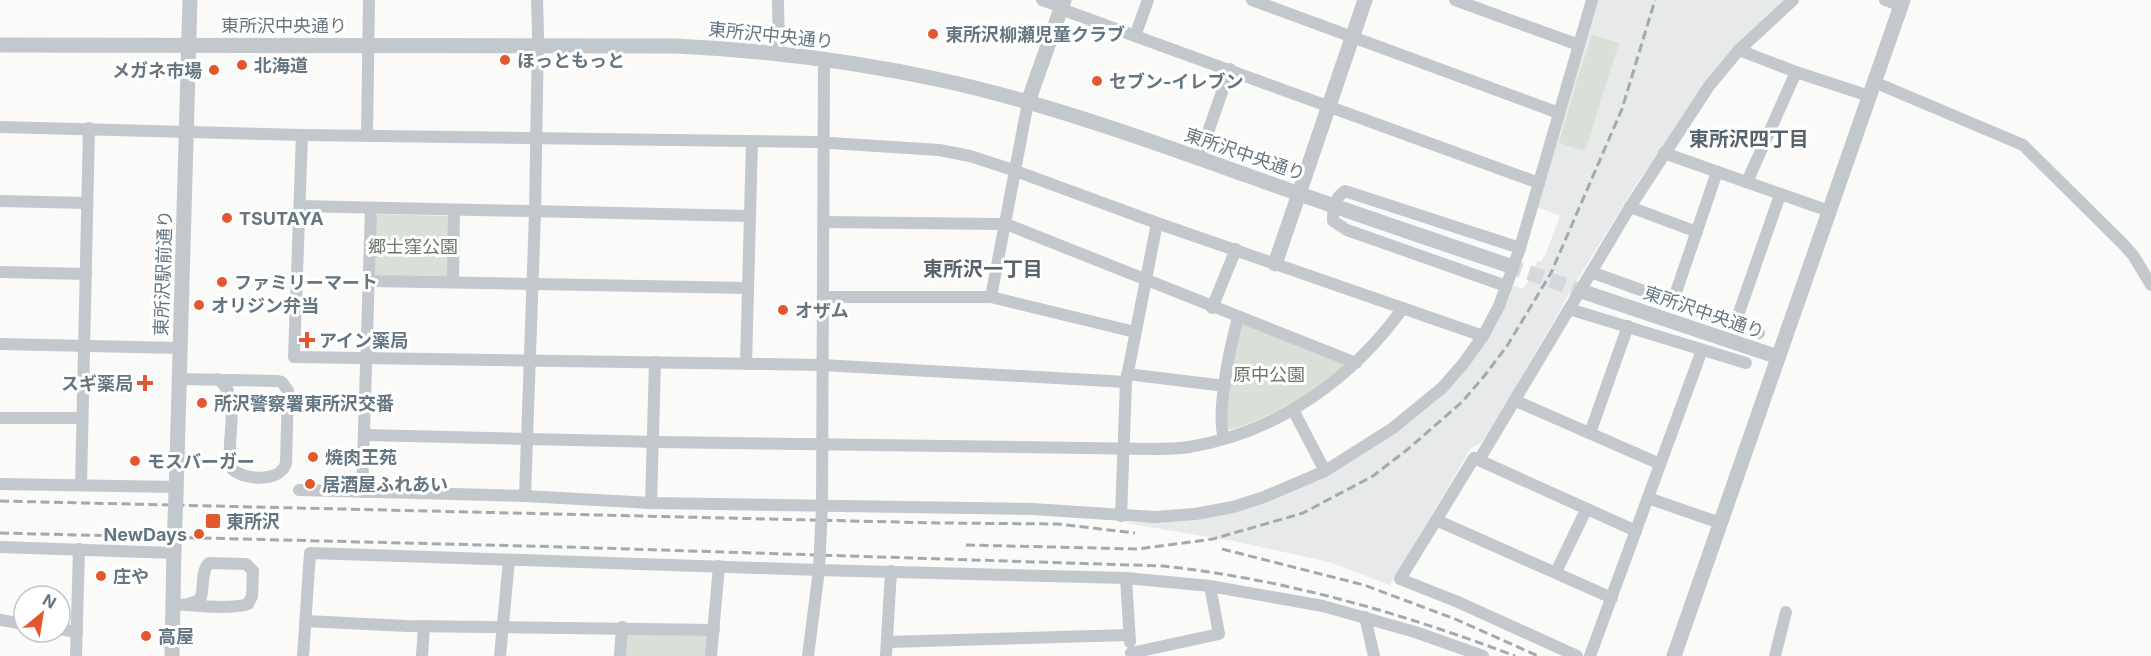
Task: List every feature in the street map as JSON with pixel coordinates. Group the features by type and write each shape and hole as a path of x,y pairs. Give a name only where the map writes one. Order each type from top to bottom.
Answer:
{"street":[{"name":"東所沢駅前通り","path":"172,656 179,604 174,550 190,0"},
{"path":"367,135 369,0"},
{"path":"525,496 535,213 537,0"},
{"path":"778,0 779,53"},
{"path":"1042,0 1062,5 1135,36 1330,105 1539,183"},
{"path":"1135,36 1148,0"},
{"path":"1252,0 1560,113"},
{"path":"1275,264 1365,0"},
{"path":"1455,0 1579,45"},
{"path":"299,490 525,496 651,503 1032,509 1121,516 1172,516 1233,507 1264,497 1325,471 1383,435 1442,388 1483,336 1495,315 1520,248 1592,0"},
{"path":"1479,460 1630,207 1709,86 1739,50 1793,0"},
{"path":"1674,656 1902,3 1885,0"},
{"path":"991,297 1028,102 1062,5"},
{"name":"東所沢中央通り","path":"0,45 675,46 779,53 824,59 943,81 1028,102 1199,158 1507,265"},
{"path":"1739,50 1796,72 1872,89 2023,145 2127,249 2151,285"},
{"path":"808,656 819,570 822,506 824,59"},
{"path":"1199,158 1230,69"},
{"path":"1747,182 1796,72"},
{"path":"0,127 302,135 824,142 939,150 970,156 1015,170 1157,223 1483,336"},
{"path":"81,485 89,128"},
{"path":"302,135 294,357 822,365 1126,378 1225,386"},
{"path":"746,364 752,141"},
{"path":"1664,153 1829,211"},
{"path":"1673,301 1717,172"},
{"path":"1506,286 1347,230 1333,221 1334,206 1340,194 1345,191 1520,248"},
{"path":"1735,324 1780,195"},
{"path":"0,201 87,203"},
{"path":"300,206 750,216"},
{"path":"1630,207 1697,232"},
{"path":"362,492 371,209"},
{"path":"453,281 454,210"},
{"path":"824,222 1005,225 1356,363"},
{"path":"1121,516 1126,378 1157,223"},
{"path":"1212,308 1236,249"},
{"path":"0,272 86,274"},
{"path":"1591,272 1759,333"},
{"path":"369,281 748,288"},
{"name":"東所沢中央通り","path":"1584,292 1778,357"},
{"path":"823,297 991,297 1136,332"},
{"path":"365,435 1123,449 1188,447 1224,439 1264,425 1320,393 1373,348 1403,308"},
{"path":"1569,309 1746,363"},
{"path":"1224,439 1222,418 1225,386 1238,318"},
{"path":"1590,433 1628,326"},
{"path":"0,344 180,348"},
{"path":"1590,656 1702,350"},
{"path":"651,503 655,362"},
{"path":"180,379 217,379 278,381 286,386 286,463 285,468 278,474 244,476 232,469 231,396 223,382 217,379"},
{"path":"1516,401 1660,464"},
{"path":"1293,410 1325,471"},
{"path":"0,418 82,418"},
{"path":"1577,656 1458,602 1400,579 1474,458 1636,531"},
{"path":"0,484 81,485 177,491"},
{"path":"1648,498 1720,523"},
{"path":"1556,572 1586,510"},
{"path":"1436,520 1612,598"},
{"path":"0,547 174,550"},
{"path":"76,656 79,549"},
{"path":"303,656 310,553 1126,578 1210,586 1323,606 1365,617 1459,651 1484,656"},
{"path":"500,656 509,560"},
{"path":"209,563 246,564 253,571 252,596 248,604 235,606 179,604 200,600 204,570 209,563"},
{"path":"711,656 719,566"},
{"path":"886,656 891,571"},
{"path":"1126,578 1131,655 1219,634 1210,586"},
{"path":"1775,656 1786,612"},
{"path":"1365,617 1374,656"},
{"path":"306,621 424,626 714,630"},
{"path":"422,656 424,626"},
{"path":"620,656 622,627"},
{"path":"72,631 77,632"},
{"path":"887,642 1129,635"}],"shaded area":[{"path":"1597,0 1788,0 1672,135 1635,186 1576,282 1500,414 1481,443 1471,448 1390,585 1329,562 1233,541 1125,523 1181,521 1239,509 1385,440 1443,395 1511,285 1523,289 1534,272 1537,261 1541,261 1546,253 1560,216 1537,207"}],"green space":[{"path":"1592,35 1619,43 1585,151 1559,143"},
{"name":"郷士窪公園","path":"378,214 449,216 448,278 377,277 374,274 375,218"},
{"name":"原中公園","path":"1244,324 1342,363 1344,368 1290,404 1231,430 1226,427 1229,386 1240,327"},
{"path":"628,631 709,636 707,656 622,656"}],"tunnel":[{"path":"1507,265 1584,292"}],"railway":[{"path":"966,545 1138,549 1213,539 1303,513 1373,476 1408,449 1462,402 1485,375 1507,346 1551,273 1622,109 1655,0"},
{"path":"0,501 1058,524 1135,533"},
{"path":"0,533 566,547 1163,566 1253,580 1342,600 1386,612 1515,656"},
{"path":"1222,549 1364,585 1455,619 1538,656"}],"place":[{"name":"東所沢柳瀬児童クラブ","path":"933,34"},
{"name":"ほっともっと","path":"505,60"},
{"name":"北海道","path":"242,65"},
{"name":"メガネ市場","path":"214,70"},
{"name":"セブン-イレブン","path":"1097,81"},
{"name":"TSUTAYA","path":"227,218"},
{"name":"ファミリーマート","path":"222,282"},
{"name":"オリジン弁当","path":"199,305"},
{"name":"オザム","path":"783,310"},
{"name":"アイン薬局","path":"307,340"},
{"name":"スギ薬局","path":"145,383"},
{"name":"所沢警察署東所沢交番","path":"202,403"},
{"name":"焼肉王苑","path":"313,457"},
{"name":"モスバーガー","path":"135,461"},
{"name":"居酒屋ふれあい","path":"310,484"},
{"name":"東所沢","path":"213,521"},
{"name":"NewDays","path":"199,534"},
{"name":"庄や","path":"101,576"},
{"name":"高屋","path":"146,636"}],"district":[{"name":"東所沢四丁目","path":"1749,139"},
{"name":"東所沢一丁目","path":"983,269"}]}
